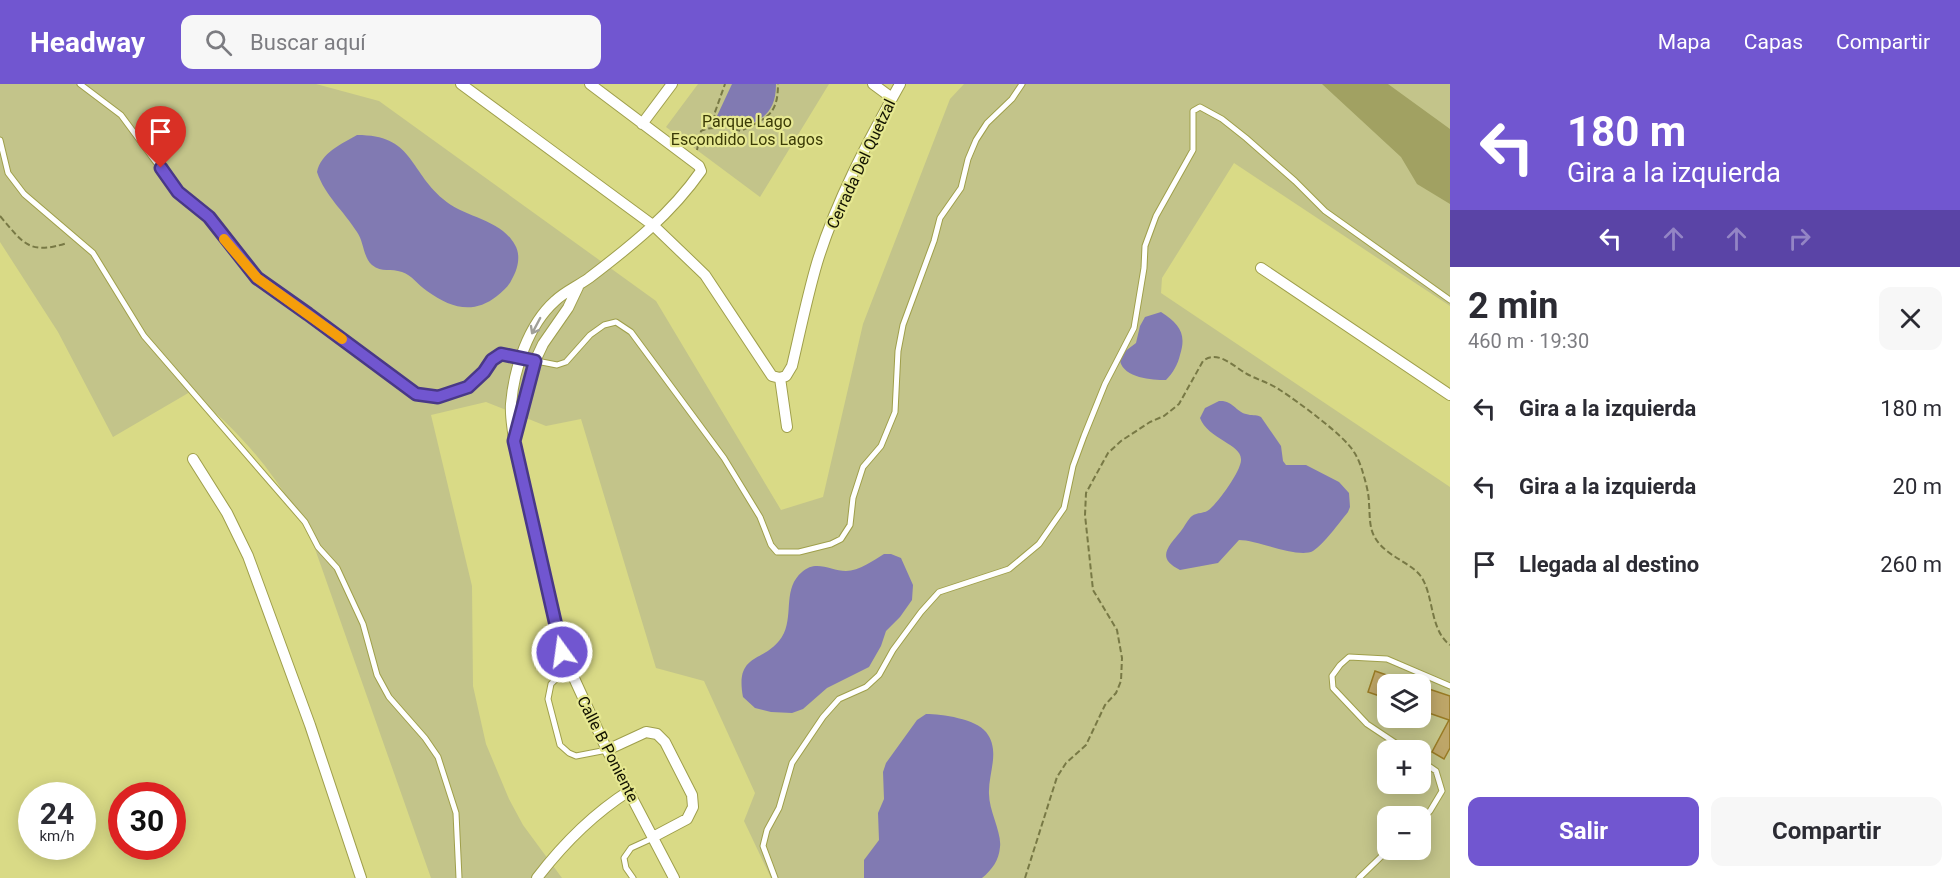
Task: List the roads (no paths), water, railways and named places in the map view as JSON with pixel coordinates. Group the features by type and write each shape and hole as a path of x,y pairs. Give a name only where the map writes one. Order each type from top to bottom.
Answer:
{"street":[{"path":"461,84 654,226 705,275 772,376 780,378 787,427"},
{"path":"578,287 654,226 701,169 590,84"},
{"path":"642,124 672,84"},
{"path":"873,84 891,98"},
{"name":"Cerrada Del Quetzal","path":"780,378 786,376 792,366 817,263 832,222 849,182 900,84"},
{"path":"1261,268 1450,395"},
{"name":"Calle B Poniente","path":"578,287 556,299 540,318 521,359 510,407 514,441 562,652 607,750 674,878"},
{"name":"Calle B Poniente","path":"514,441 535,361 543,344 568,308 578,287"},
{"path":"193,459 228,513 248,556 310,725 361,878"},
{"path":"607,750 646,732 657,734 665,742 692,795 693,807 687,819 653,837"},
{"path":"537,878 586,824 629,791"}],"lane":[{"path":"80,84 121,115 178,192 209,217 257,278 416,394 438,397 468,387 484,372 492,360 501,354 557,365 566,362 590,335 604,325 616,322 631,332 724,458 760,517 771,544 777,552 799,552 831,544 841,539 850,525 853,498 863,467 881,446 895,412 898,351 903,326 940,218 961,188 968,159 976,140 987,123 1012,99 1022,84"},
{"path":"775,878 763,846 767,830 778,808 792,763 823,717 839,699 866,687 879,675 900,641 939,592 1010,569 1039,544 1064,508 1084,436 1105,384 1134,327 1145,246 1156,216 1193,150 1193,111 1200,107 1222,119 1272,160 1325,211 1450,300"},
{"path":"0,140 8,173 24,194 93,254 144,336 305,522 318,547 337,568 363,624 376,675 389,697 425,738 438,757 456,813 459,878"},
{"path":"1391,740 1367,724 1333,688 1332,676 1340,665 1349,657 1387,659 1450,686"},
{"path":"570,671 551,684 548,699 560,746 576,756 607,750"},
{"path":"1431,768 1436,771 1442,791 1431,809"},
{"path":"633,878 626,868 624,858 631,848 653,837"},
{"path":"1359,878 1378,860"}],"park label":[{"name":"Parque Lago Escondido Los Lagos","path":"747,130"}]}
